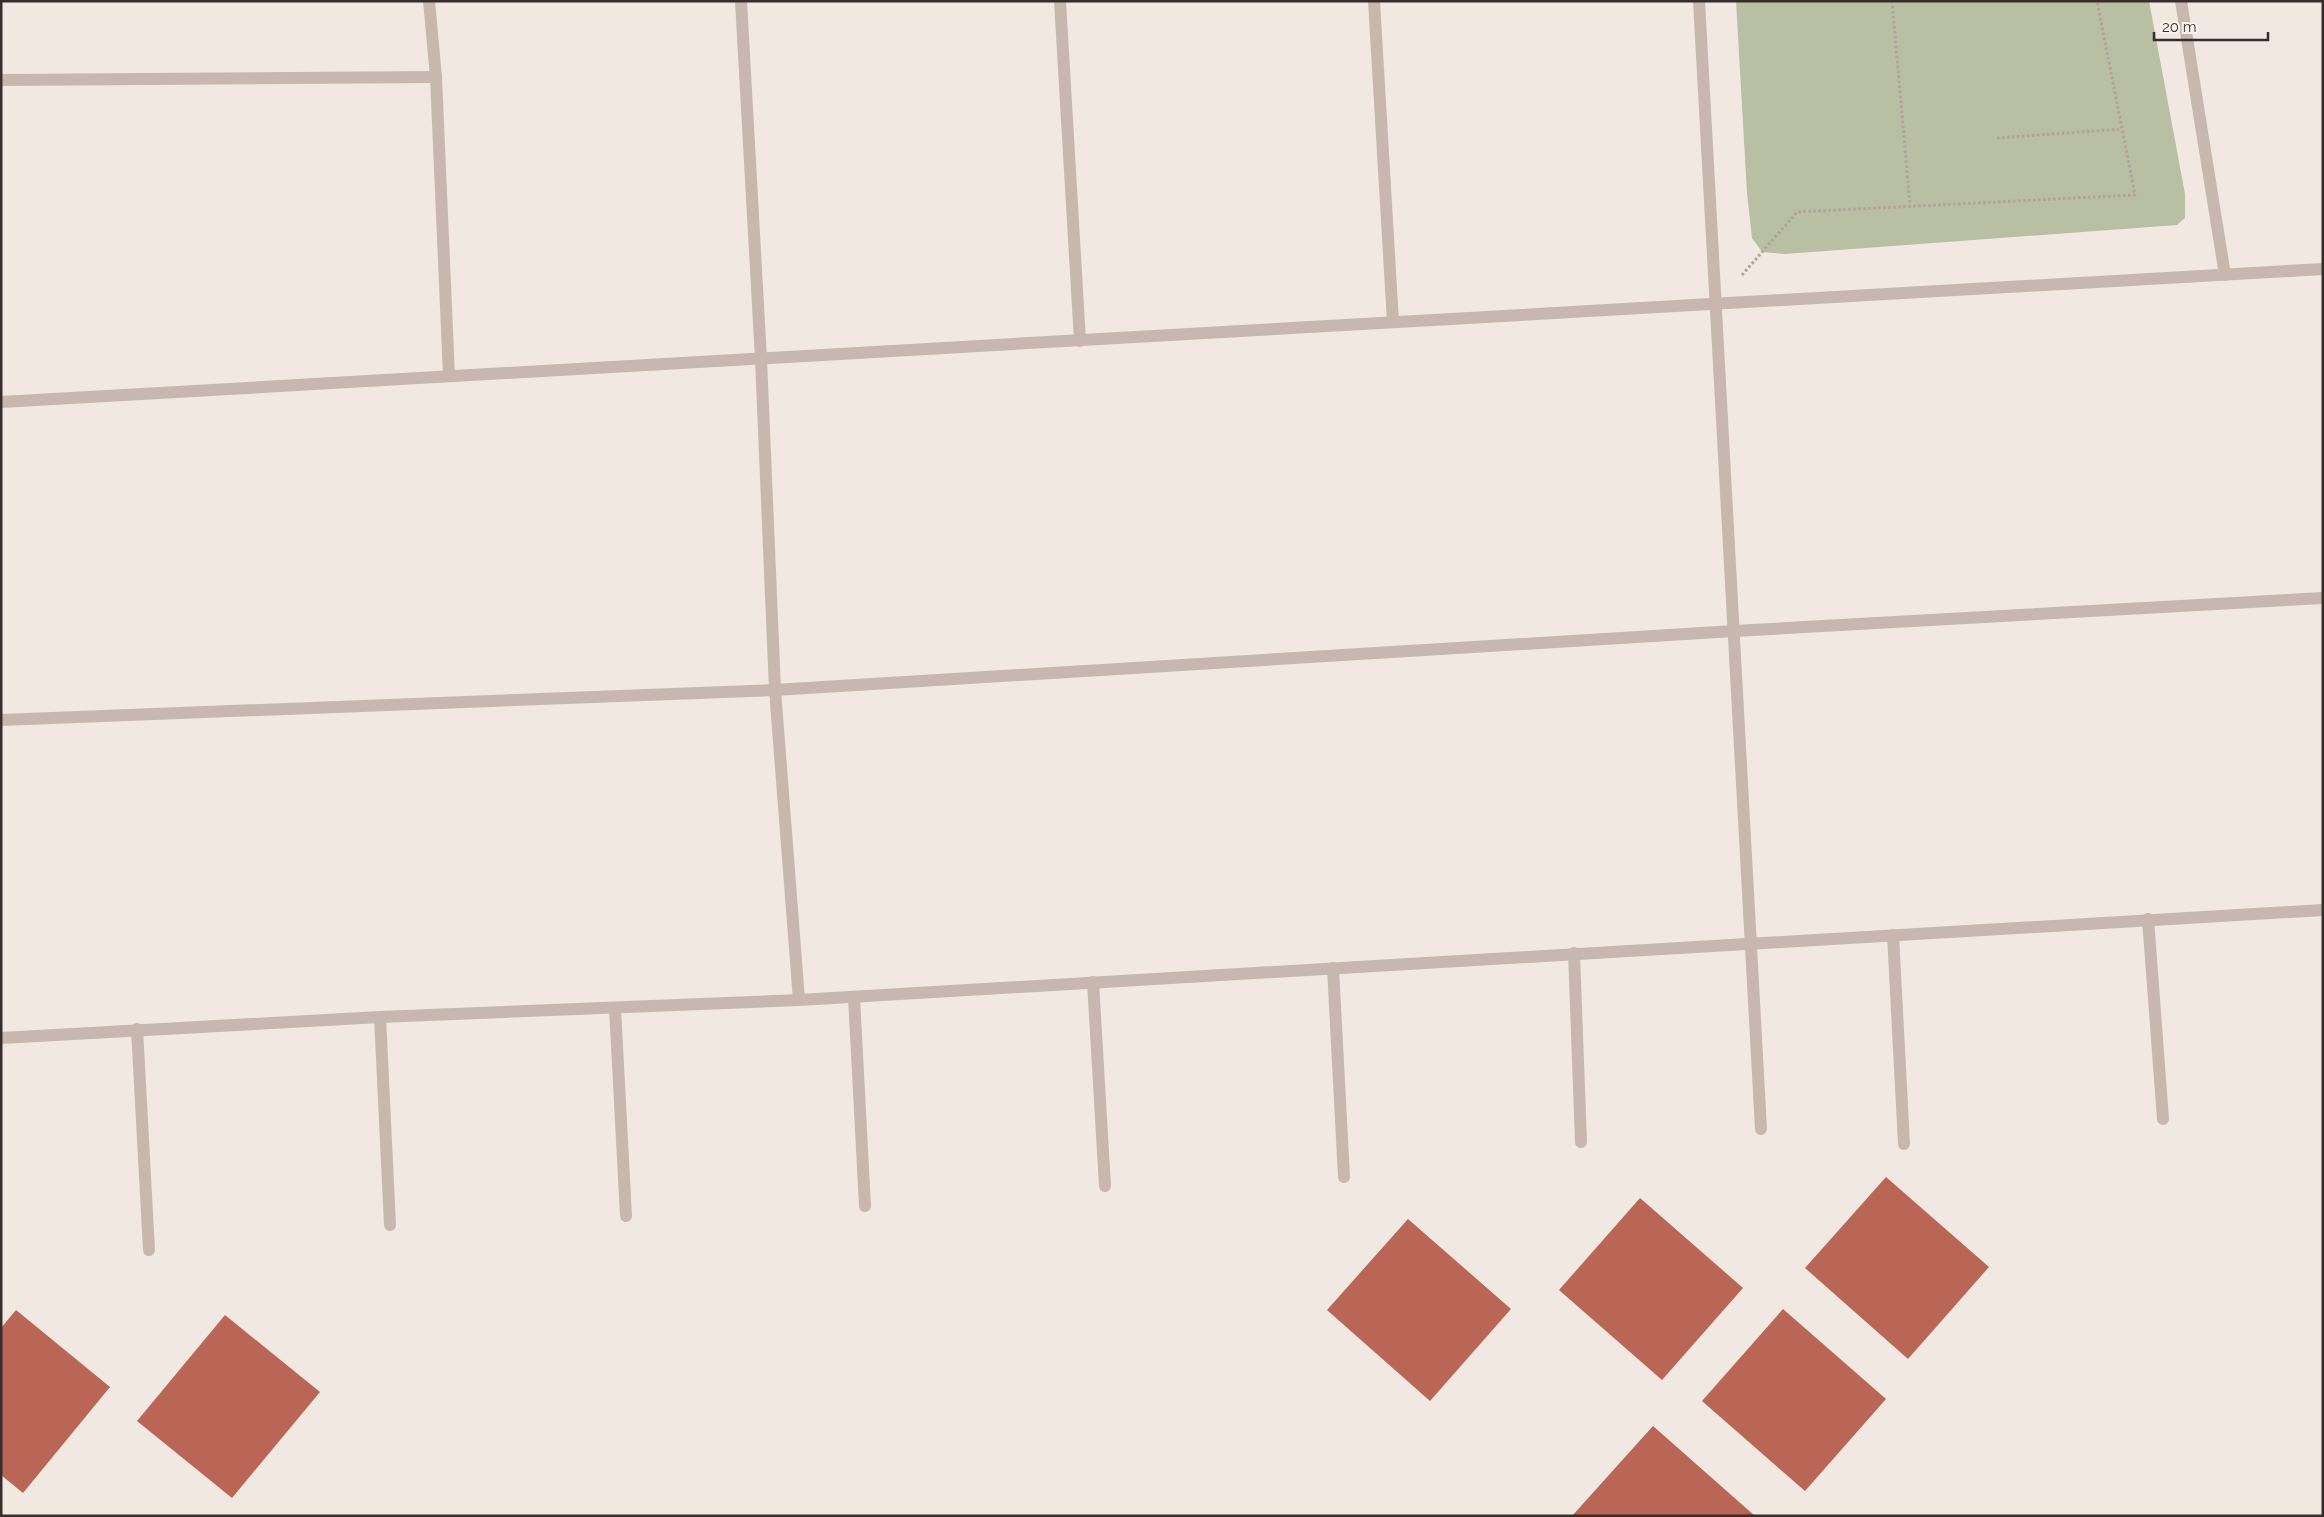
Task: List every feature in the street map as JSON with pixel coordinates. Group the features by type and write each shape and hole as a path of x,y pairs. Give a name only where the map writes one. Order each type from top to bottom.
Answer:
{"street":[{"path":"429,1 436,78 449,376"},
{"path":"741,1 761,359 775,690 799,1000"},
{"path":"1060,1 1080,341"},
{"path":"1374,1 1393,322"},
{"path":"1699,1 1761,1129"},
{"path":"2181,1 2225,275"},
{"path":"1,80 436,78"},
{"path":"1,402 2323,269"},
{"path":"1,720 775,690 1734,631 2323,598"},
{"path":"1,1038 136,1029 380,1017 799,1000 2323,910"},
{"path":"2148,920 2163,1119"},
{"path":"1893,934 1904,1144"},
{"path":"1574,953 1581,1142"},
{"path":"1333,968 1344,1177"},
{"path":"1093,982 1105,1186"},
{"path":"854,996 865,1206"},
{"path":"615,1008 626,1216"},
{"path":"380,1017 390,1225"},
{"path":"136,1029 149,1250"}],"path":[{"path":"1892,1 1910,205"},
{"path":"1717,304 1797,212 2135,195 2097,1"},
{"path":"1997,138 2122,130"}],"green space":[{"path":"1736,1 2149,1 2185,194 2185,218 2177,225 1785,254 1762,252 1752,238 1747,193"}],"building":[{"path":"1886,1177 1989,1267 1908,1359 1805,1268"},
{"path":"1640,1198 1743,1288 1662,1380 1559,1290"},
{"path":"1408,1219 1511,1309 1430,1401 1327,1310"},
{"path":"1783,1309 1886,1399 1805,1491 1702,1401"},
{"path":"16,1310 110,1387 23,1493 1,1475 1,1328"},
{"path":"225,1315 320,1392 232,1498 137,1421"},
{"path":"1653,1426 1755,1516 1572,1516"}]}
